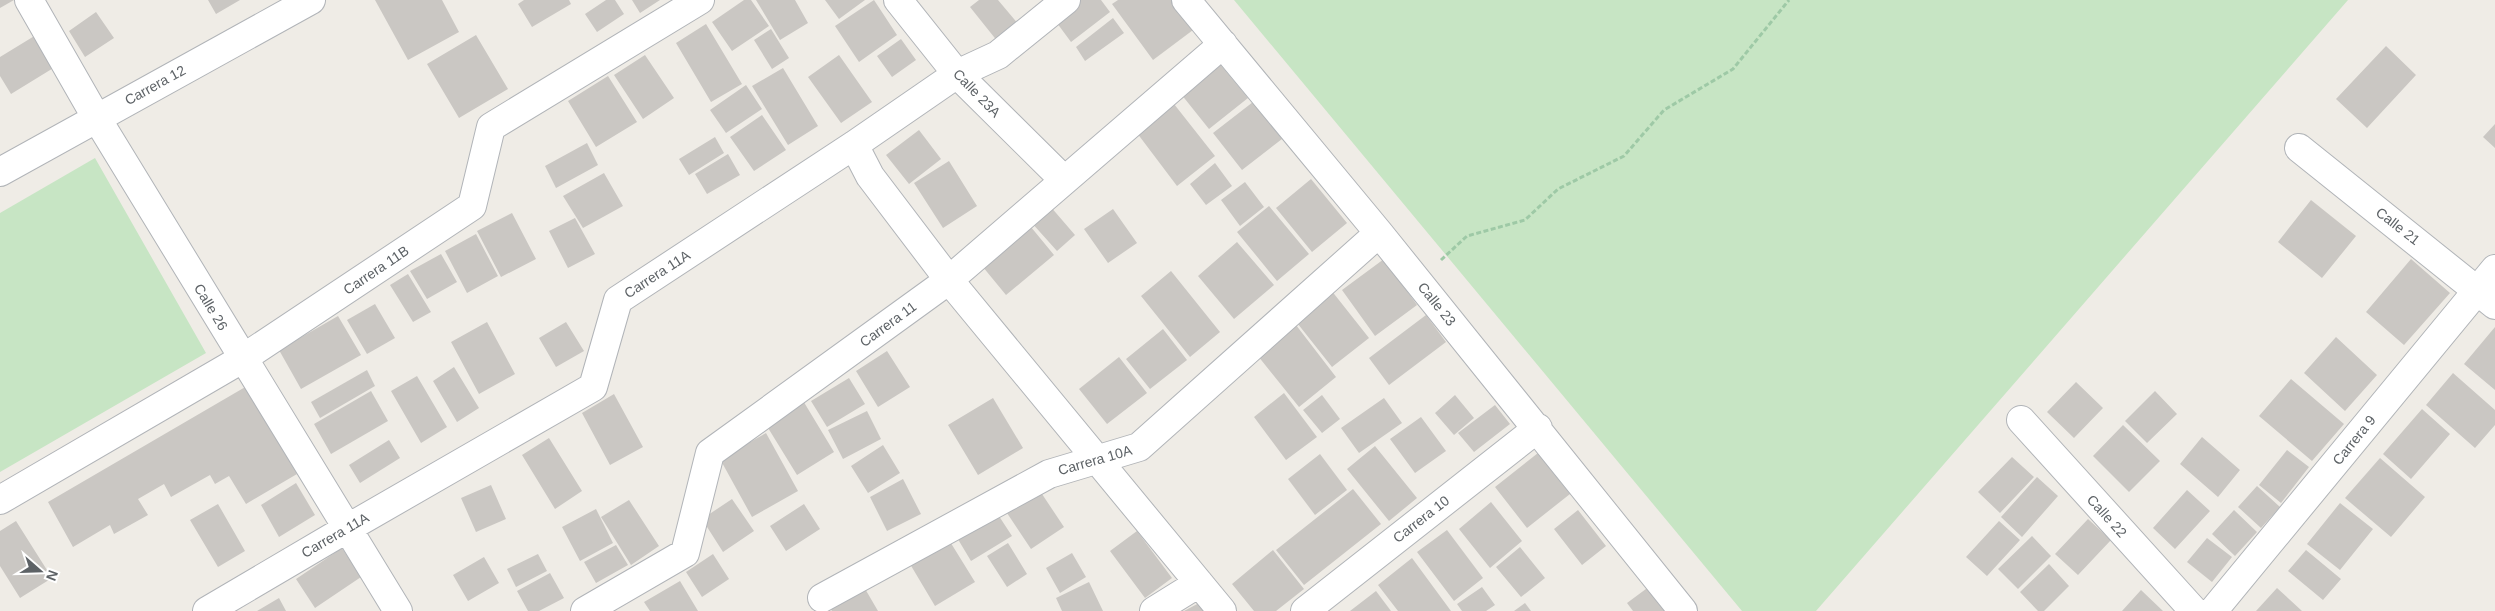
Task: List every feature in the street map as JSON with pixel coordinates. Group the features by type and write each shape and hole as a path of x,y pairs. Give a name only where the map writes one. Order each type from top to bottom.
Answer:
{"street":[{"name":"Calle 26","path":"30,0 96,117 242,359 398,611"},
{"name":"Carrera 12","path":"0,172 96,117 310,0"},
{"name":"Carrera 11B","path":"0,500 242,359 472,206 491,128 700,0"},
{"name":"Calle 23A","path":"898,0 958,74 1064,180"},
{"name":"Carrera 11A","path":"207,611 593,387 618,300 854,145 958,74 998,55 1066,0"},
{"name":"Calle 23","path":"1186,0 1538,428 1683,611"},
{"name":"Carrera 11","path":"585,611 685,553 710,453 949,280 1223,44"},
{"path":"854,145 870,176 949,280 1222,611"},
{"name":"Calle 21","path":"2299,148 2486,297"},
{"name":"Carrera 10A","path":"822,598 1048,474 1139,447 1379,233"},
{"name":"Carrera 9","path":"2213,611 2486,297 2495,269"},
{"name":"Calle 22","path":"2021,420 2194,611"},
{"name":"Carrera 10","path":"1305,611 1538,428"},
{"path":"1154,611 1200,583"}],"path":[{"path":"1417,280 1467,236 1525,220 1558,189 1624,156 1664,110 1733,69 1789,0"}],"green space":[{"path":"1234,0 2348,0 1816,611 1742,611"},
{"path":"95,158 206,353 0,472 0,213"}],"building":[{"path":"0,0 14,0 0,8"},
{"path":"208,0 240,0 216,14"},
{"path":"375,0 442,0 459,32 408,60"},
{"path":"524,0 569,0 571,4 532,27 518,4"},
{"path":"606,0 615,0 624,14 597,32 585,14"},
{"path":"632,0 660,0 640,13"},
{"path":"744,0 751,0 769,26 732,51 712,22"},
{"path":"756,0 795,0 808,23 780,40"},
{"path":"825,0 865,0 839,19"},
{"path":"874,0 897,35 859,62 835,26"},
{"path":"979,0 998,0 1019,25 998,42 970,7"},
{"path":"1079,0 1101,0 1110,12 1071,42 1054,19"},
{"path":"1118,0 1171,0 1193,30 1153,60 1112,4"},
{"path":"96,12 114,38 85,57 69,31"},
{"path":"1113,18 1124,33 1085,61 1076,47"},
{"path":"706,24 742,84 711,102 676,43"},
{"path":"771,29 789,58 772,69 754,40"},
{"path":"36,35 55,67 11,94 0,76 0,57"},
{"path":"476,35 508,89 459,118 427,64"},
{"path":"901,39 916,60 892,77 877,56"},
{"path":"2386,46 2416,75 2367,128 2336,99"},
{"path":"645,55 674,98 643,119 614,75"},
{"path":"839,55 872,102 841,123 808,77"},
{"path":"1219,63 1248,98 1209,129 1181,94"},
{"path":"783,68 818,126 788,145 752,86"},
{"path":"608,76 637,122 596,147 568,101"},
{"path":"746,85 762,109 726,133 710,110"},
{"path":"1253,102 1282,139 1242,170 1213,133"},
{"path":"1174,104 1215,156 1177,186 1137,133"},
{"path":"762,115 786,150 754,171 730,137"},
{"path":"2495,124 2495,148 2483,137"},
{"path":"919,130 941,159 909,184 886,155"},
{"path":"715,137 724,153 689,175 679,159"},
{"path":"587,143 598,165 556,188 545,166"},
{"path":"728,154 740,175 707,194 695,174"},
{"path":"949,161 977,206 943,228 914,183"},
{"path":"1215,163 1232,186 1206,205 1190,184"},
{"path":"604,173 623,206 583,228 563,196"},
{"path":"1311,179 1347,223 1312,252 1276,208"},
{"path":"1245,182 1264,207 1240,226 1221,200"},
{"path":"2311,200 2356,236 2322,278 2278,242"},
{"path":"1050,206 1075,235 1057,251 1031,222"},
{"path":"1269,206 1309,254 1277,281 1237,232"},
{"path":"1113,209 1137,243 1108,263 1084,229"},
{"path":"512,213 536,259 501,277 477,231"},
{"path":"575,218 595,254 568,268 549,231"},
{"path":"1026,221 1054,255 1006,295 978,261"},
{"path":"476,234 498,276 467,293 445,251"},
{"path":"1237,242 1274,285 1234,319 1198,276"},
{"path":"441,254 457,282 427,299 410,271"},
{"path":"1384,259 1417,305 1375,336 1342,290"},
{"path":"2411,259 2450,293 2404,345 2366,312"},
{"path":"1171,271 1220,332 1190,357 1141,296"},
{"path":"408,274 431,312 413,322 390,285"},
{"path":"1331,290 1369,338 1332,367 1294,319"},
{"path":"375,304 395,338 367,354 347,320"},
{"path":"1426,315 1446,342 1389,385 1369,358"},
{"path":"338,316 361,355 301,389 279,350"},
{"path":"487,322 515,374 479,394 451,342"},
{"path":"566,322 584,351 556,367 539,338"},
{"path":"1296,325 1336,377 1299,407 1258,356"},
{"path":"2495,327 2495,390 2464,364"},
{"path":"1163,329 1187,360 1150,389 1126,359"},
{"path":"2336,337 2377,375 2345,411 2304,373"},
{"path":"887,351 910,387 878,407 856,371"},
{"path":"1119,357 1147,393 1107,424 1079,389"},
{"path":"454,367 479,408 457,422 433,381"},
{"path":"367,370 375,386 320,418 311,402"},
{"path":"2453,373 2495,410 2495,425 2475,448 2426,405"},
{"path":"417,376 447,427 421,443 391,391"},
{"path":"849,378 865,404 827,427 811,401"},
{"path":"2291,379 2344,424 2312,461 2259,416"},
{"path":"2076,382 2103,408 2074,438 2047,412"},
{"path":"247,386 297,474 246,504 229,476 215,484 210,475 171,497 164,484 138,499 148,515 114,534 110,525 73,547 48,502"},
{"path":"371,391 388,421 331,454 314,424"},
{"path":"2155,391 2177,414 2147,443 2125,421"},
{"path":"1284,393 1317,437 1286,460 1254,417"},
{"path":"614,394 643,447 610,465 582,413"},
{"path":"1322,395 1340,419 1322,433 1303,410"},
{"path":"1455,395 1474,418 1454,435 1435,413"},
{"path":"993,398 1023,448 978,475 948,425"},
{"path":"1384,398 1402,423 1359,453 1341,428"},
{"path":"802,399 834,452 797,475 765,423"},
{"path":"1495,405 1510,424 1474,452 1458,433"},
{"path":"2422,409 2450,434 2411,479 2383,454"},
{"path":"867,411 881,439 843,459 828,430"},
{"path":"1421,417 1446,451 1415,473 1390,439"},
{"path":"2123,425 2160,461 2129,492 2093,456"},
{"path":"766,433 798,491 752,517 720,459"},
{"path":"2202,437 2240,470 2218,497 2180,464"},
{"path":"549,438 582,491 555,509 522,455"},
{"path":"389,440 400,458 360,483 349,465"},
{"path":"883,445 900,473 868,493 851,466"},
{"path":"1375,446 1417,498 1389,521 1347,469"},
{"path":"2287,450 2309,467 2281,503 2259,485"},
{"path":"1538,453 1570,494 1527,528 1495,487"},
{"path":"1320,454 1347,490 1315,515 1288,479"},
{"path":"2012,457 2034,477 2000,513 1978,492"},
{"path":"2380,458 2425,497 2391,537 2345,498"},
{"path":"2037,477 2058,496 2022,537 2001,517"},
{"path":"903,479 921,514 887,531 870,497"},
{"path":"296,483 315,515 279,537 261,505"},
{"path":"491,485 506,519 476,532 461,498"},
{"path":"1036,485 1064,527 1031,549 1003,507"},
{"path":"2257,486 2280,507 2261,528 2238,507"},
{"path":"1353,489 1381,524 1304,585 1276,550"},
{"path":"2187,490 2210,511 2175,549 2153,528"},
{"path":"732,499 754,531 723,552 702,519"},
{"path":"629,500 659,546 631,565 601,517"},
{"path":"1491,502 1522,541 1490,568 1459,529"},
{"path":"2340,503 2373,529 2340,570 2307,544"},
{"path":"218,504 245,551 218,567 190,520"},
{"path":"804,504 820,529 786,551 770,526"},
{"path":"596,509 613,543 580,561 562,527"},
{"path":"995,510 1012,536 971,561 956,536"},
{"path":"1578,510 1606,546 1582,565 1554,529"},
{"path":"2234,510 2257,532 2235,556 2212,534"},
{"path":"2088,519 2111,540 2078,575 2055,554"},
{"path":"16,521 52,578 20,598 0,566 0,531"},
{"path":"1999,521 2020,540 1987,576 1966,557"},
{"path":"1447,530 1483,578 1454,601 1417,552"},
{"path":"1137,531 1172,578 1145,598 1110,551"},
{"path":"2032,536 2051,556 2018,589 1998,569"},
{"path":"2207,538 2232,557 2212,582 2187,562"},
{"path":"949,540 975,582 935,606 910,564"},
{"path":"1008,543 1027,574 1007,587 987,556"},
{"path":"616,545 628,565 596,583 584,562"},
{"path":"1520,547 1545,578 1521,597 1496,567"},
{"path":"342,548 361,577 315,608 296,579"},
{"path":"1273,550 1304,589 1276,611 1254,611 1232,584"},
{"path":"2306,550 2341,579 2323,600 2288,571"},
{"path":"1072,553 1086,577 1060,593 1046,568"},
{"path":"538,554 547,571 516,587 507,569"},
{"path":"713,554 729,579 702,597 686,572"},
{"path":"484,557 499,583 468,601 453,575"},
{"path":"1412,558 1451,611 1398,611 1378,585"},
{"path":"2049,564 2069,586 2044,611 2038,611 2020,592"},
{"path":"550,573 564,598 539,611 528,611 517,591"},
{"path":"680,581 698,611 650,611 644,602"},
{"path":"1089,582 1103,611 1062,611 1056,598"},
{"path":"1650,586 1669,611 1633,611 1627,603"},
{"path":"864,587 878,611 832,611 830,608"},
{"path":"1482,587 1495,605 1486,611 1462,611 1457,604"},
{"path":"2277,588 2302,611 2256,611"},
{"path":"2141,590 2163,611 2122,611"},
{"path":"1376,591 1391,611 1350,611"},
{"path":"279,598 286,611 257,611"},
{"path":"1203,601 1209,611 1184,611"},
{"path":"1525,603 1531,611 1514,611"}]}
